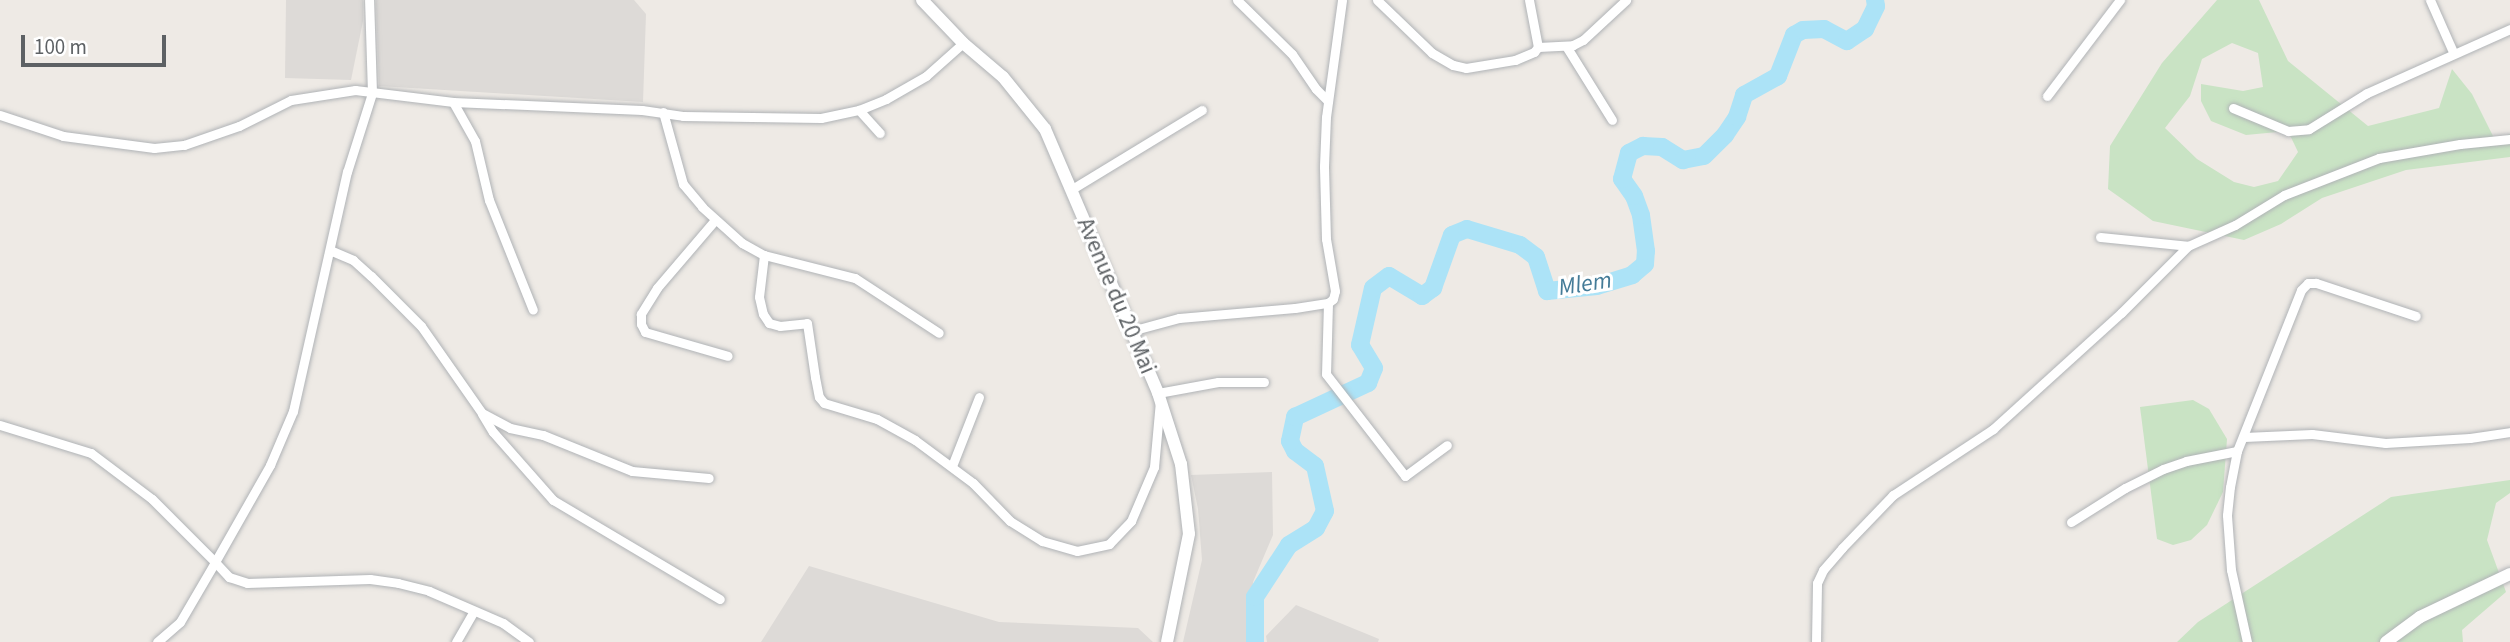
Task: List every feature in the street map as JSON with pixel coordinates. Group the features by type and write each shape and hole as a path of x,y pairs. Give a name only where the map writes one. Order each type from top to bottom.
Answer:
{"main road":[{"name":"Avenue du 20 Mai","path":"922,0 963,43 1003,77 1032,109 1056,150 1159,397 1181,464 1189,534 1167,642"},
{"path":"2386,642 2420,617 2510,574"}],"street":[{"path":"157,642 180,622 284,437 332,251 347,172 372,93 369,0"},
{"path":"1237,0 1292,54 1316,89 1328,101"},
{"path":"1342,0 1328,101 1324,194 1326,239 1335,291 1328,303 1326,374 1405,476 1447,444"},
{"path":"1377,0 1432,53 1453,65 1466,68 1500,64 1534,52 1538,47 1529,0"},
{"path":"1538,47 1566,47 1583,40 1626,0"},
{"path":"2047,96 2120,0"},
{"path":"2430,0 2453,52"},
{"path":"2233,108 2288,131 2298,132 2351,106 2367,93 2412,75 2453,52 2510,29"},
{"path":"0,115 63,136 155,148 195,141 239,126 291,100 355,90 453,102 663,112 683,116 821,118 859,110 887,99 926,76 963,43"},
{"path":"1566,47 1612,120"},
{"path":"453,102 475,141 489,200 533,310"},
{"path":"859,110 880,133"},
{"path":"1072,189 1202,110"},
{"path":"663,112 683,184 715,220 742,243 764,255 855,278 939,333"},
{"path":"1816,642 1817,583 1823,570 1842,548 1893,495 1993,429 2122,313 2188,246 2235,225 2284,195 2379,159 2460,144 2510,139"},
{"path":"715,220 657,288 641,314 641,324 645,332 728,356"},
{"path":"2100,237 2188,246"},
{"path":"332,251 353,260 371,275 421,326 482,413 492,432 553,499 720,599"},
{"path":"764,255 760,297 763,314 769,323 780,326 807,323 817,387 824,403 877,419 953,466 1010,521 1042,541 1077,551 1109,544 1131,521 1154,467 1159,397 1218,382 1264,383"},
{"path":"2247,642 2231,570 2227,515 2237,452 2301,289 2308,283 2416,316"},
{"path":"1131,331 1179,318 1328,303"},
{"path":"953,466 979,397"},
{"path":"482,413 510,428 543,435 632,471 709,478"},
{"path":"0,425 91,453 161,506 229,577 247,583 370,579 429,591 503,623 529,642"},
{"path":"2244,437 2312,434 2358,442 2407,442 2510,432"},
{"path":"2071,522 2125,488 2163,469 2186,461 2237,452"},
{"path":"456,642 474,611"}],"shaded area":[{"path":"286,0 363,0 363,21 351,80 285,78"},
{"path":"376,0 634,0 646,14 643,102 379,86"},
{"path":"1272,472 1273,535 1253,582 1250,642 1183,642 1202,560 1198,509 1191,475"},
{"path":"809,566 999,622 1138,628 1153,642 761,642"},
{"path":"1296,605 1379,639 1378,642 1267,642 1266,636"}],"green space":[{"path":"2217,0 2259,0 2288,61 2368,126 2439,108 2452,69 2472,94 2495,140 2510,134 2510,157 2406,170 2322,198 2281,224 2244,240 2153,221 2108,189 2110,146 2162,63","holes":["2232,43 2258,53 2263,87 2243,91 2201,84 2201,101 2211,121 2246,135 2288,131 2298,152 2278,181 2254,187 2234,182 2197,159 2165,128 2190,96 2202,59"]},
{"path":"2193,400 2209,409 2227,439 2223,492 2207,525 2191,540 2173,545 2157,539 2140,407"},
{"path":"2510,480 2510,493 2496,503 2487,540 2506,592 2462,630 2463,642 2177,642 2198,622 2391,497"}],"waterway":[{"name":"Mlem","path":"1255,642 1255,597 1289,545 1316,528 1325,511 1315,466 1295,451 1290,441 1295,417 1368,383 1374,368 1360,345 1373,288 1389,276 1422,296 1433,288 1452,235 1467,229 1520,245 1536,257 1547,291 1597,286 1632,275 1645,264 1646,251 1641,215 1634,196 1622,179 1629,153 1643,146 1662,147 1683,160 1704,156 1725,135 1737,117 1744,95 1778,76 1794,35 1803,30 1824,29 1847,41 1865,29 1876,6 1875,0"}]}
